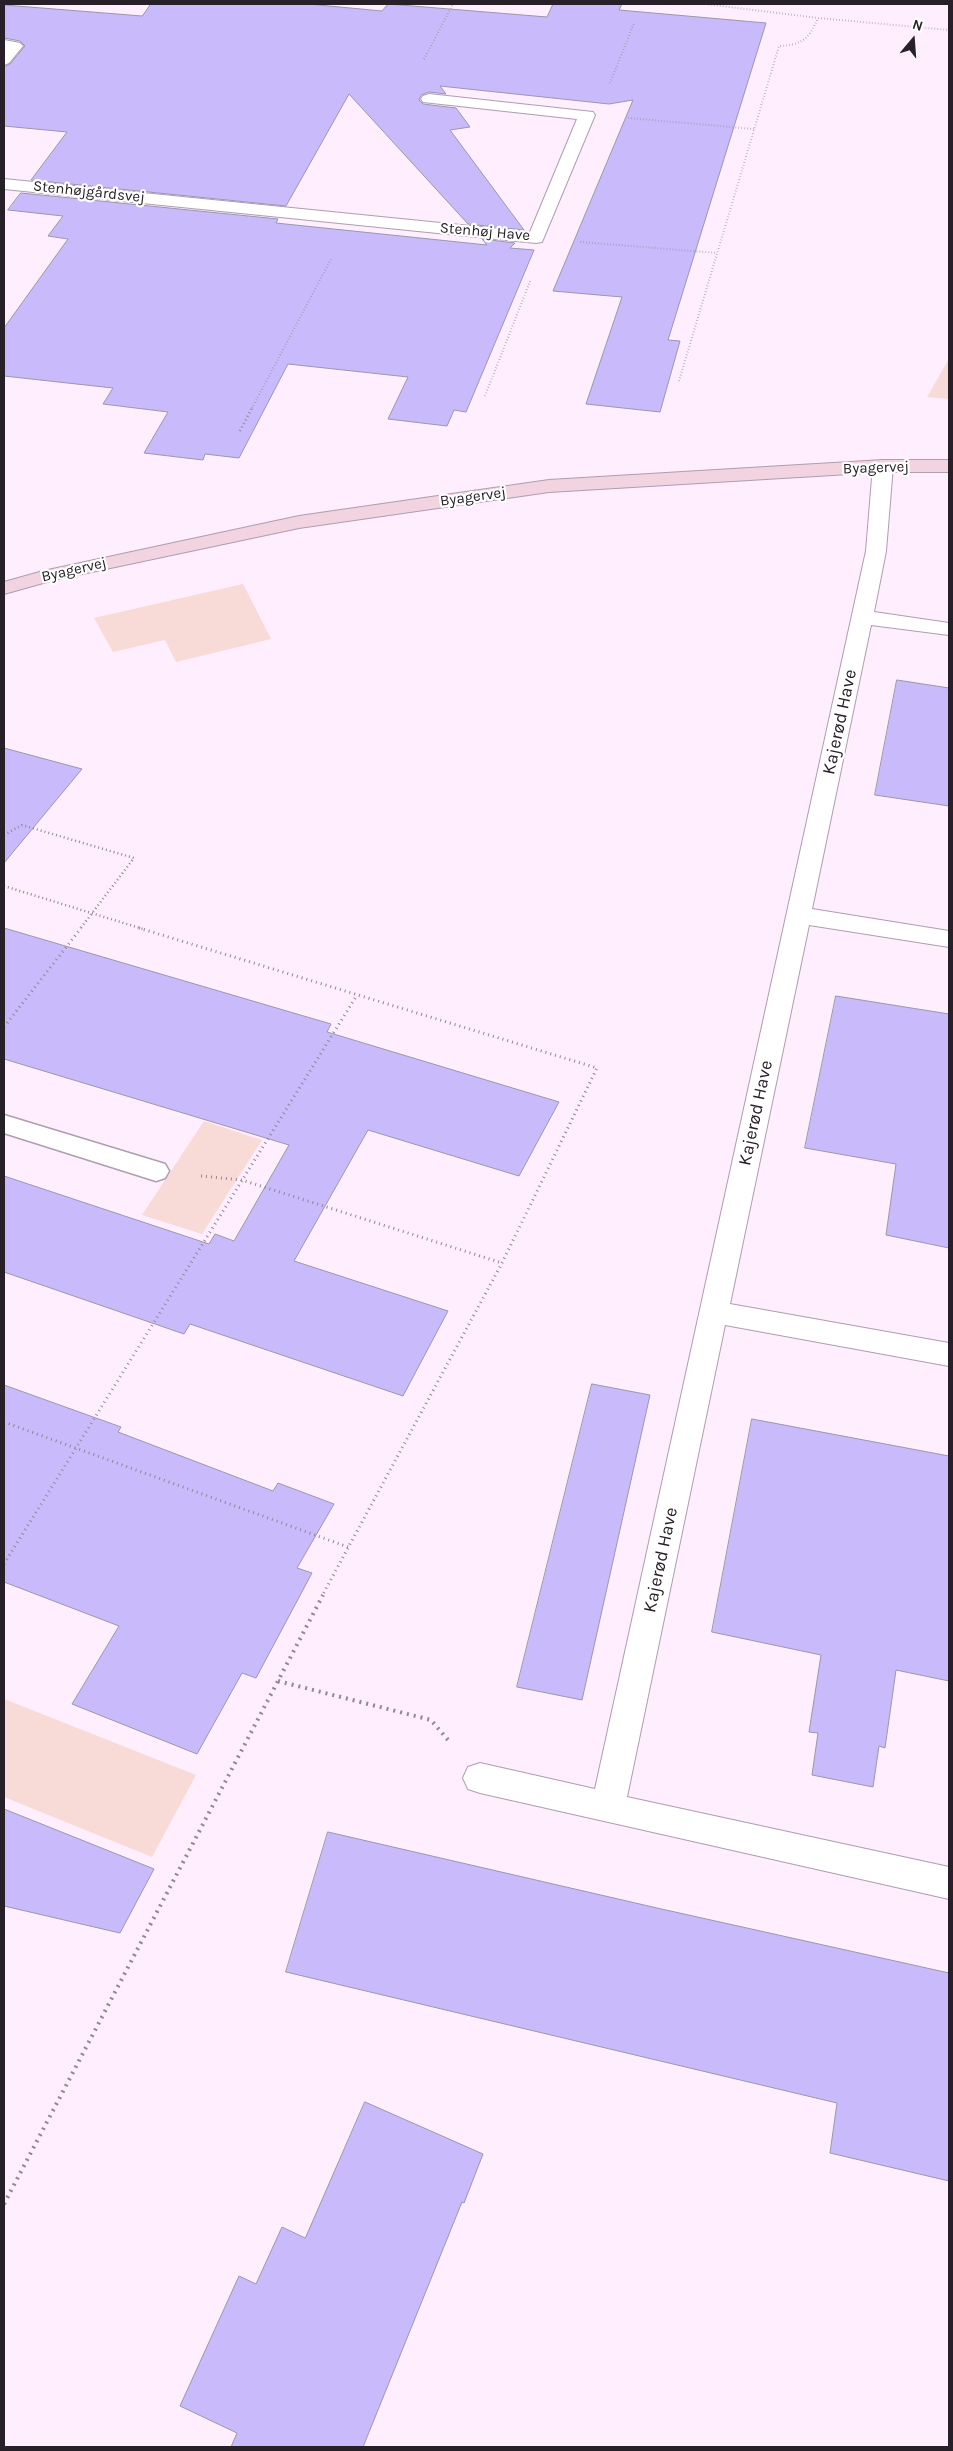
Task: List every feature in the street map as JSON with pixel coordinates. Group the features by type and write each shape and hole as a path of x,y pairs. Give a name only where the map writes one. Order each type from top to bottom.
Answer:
{"street":[{"path":"4,45 15,46 4,60"},
{"path":"429,99 587,115"},
{"name":"Stenhøj Have","path":"174,200 536,238 587,115"},
{"name":"Stenhøjgårdsvej","path":"4,184 174,200"},
{"name":"Byagervej","path":"4,588 50,575 299,522 549,486 883,466 949,466"},
{"name":"Kajerød Have","path":"608,1808 876,551 883,466"},
{"path":"862,616 949,629"},
{"path":"799,915 949,939"},
{"path":"714,1312 949,1355"},
{"path":"480,1778 949,1883"}],"lane":[{"path":"4,1124 156,1171"}],"path":[{"path":"705,4 818,18 949,30"},
{"path":"679,381 778,46 800,45 810,37 818,18"},
{"path":"587,115 602,105 634,23"},
{"path":"587,115 754,129"},
{"path":"240,431 352,219"},
{"path":"536,238 717,253"},
{"path":"485,396 543,247 536,238"},
{"path":"4,835 22,825 134,858 4,1027"},
{"path":"4,886 596,1068 502,1263 348,1547 4,2204"},
{"path":"4,1564 357,995"},
{"path":"156,1171 242,1180 502,1263"},
{"path":"4,1422 348,1547"},
{"path":"278,1681 431,1720 480,1778"}],"shaded area":[{"path":"949,359 949,399 927,397"},
{"path":"243,584 271,639 176,662 165,640 113,652 94,618"},
{"path":"204,1121 262,1140 202,1234 142,1215"},
{"path":"4,1699 196,1775 152,1857 4,1797"}],"building":[{"path":"151,4 308,4 382,11 388,4 547,17 553,4 622,4 619,10 766,23 668,340 680,341 660,412 586,404 622,297 553,291 633,100 609,104 440,86 446,94 429,92 421,95 419,100 423,104 456,108 470,127 450,130 524,230 468,224 349,94 286,206 31,180 67,132 4,126 4,67 10,64 25,46 20,41 4,38 4,5 142,16"},
{"path":"21,193 278,219 276,223 487,245 482,239 515,243 510,248 534,250 466,412 454,410 447,426 388,419 408,377 288,364 239,458 205,454 203,460 144,453 168,412 103,404 113,388 4,376 4,328 68,239 48,236 63,216 8,210"},
{"path":"897,680 949,688 949,806 875,795"},
{"path":"4,748 82,769 4,863"},
{"path":"4,928 331,1024 327,1032 559,1102 519,1176 368,1130 294,1261 448,1311 403,1396 190,1324 184,1334 4,1272 4,1176 209,1244 215,1234 234,1241 289,1145 4,1059"},
{"path":"836,996 949,1014 949,1248 886,1235 896,1164 805,1148"},
{"path":"592,1384 650,1395 582,1700 517,1687"},
{"path":"4,1385 121,1427 118,1432 273,1491 278,1483 334,1504 297,1568 312,1573 256,1678 242,1673 197,1754 72,1704 119,1626 4,1582"},
{"path":"752,1419 949,1456 949,1681 896,1670 885,1748 879,1746 873,1787 812,1775 818,1733 809,1732 821,1655 712,1632"},
{"path":"4,1809 154,1869 120,1933 4,1906"},
{"path":"328,1832 949,1973 949,2181 830,2153 837,2103 286,1972"},
{"path":"365,2102 483,2154 464,2203 462,2202 363,2447 231,2447 237,2433 180,2406 239,2276 256,2284 282,2227 305,2238"}]}
